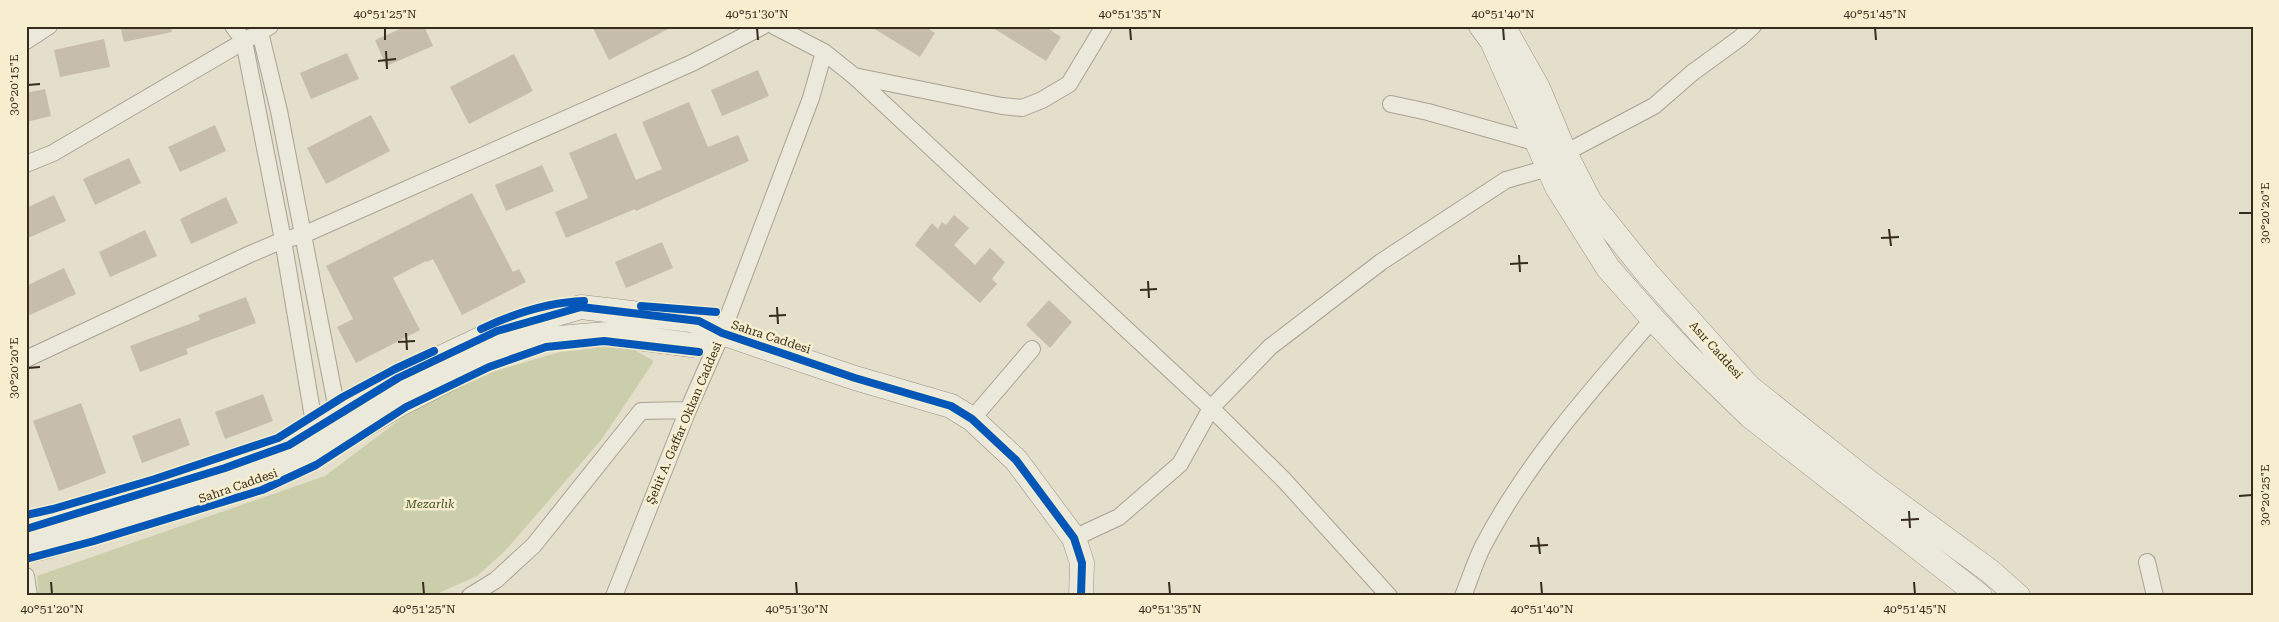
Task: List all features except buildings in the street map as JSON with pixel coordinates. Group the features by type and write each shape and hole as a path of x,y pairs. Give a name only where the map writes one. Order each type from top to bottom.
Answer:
{"street":[{"path":"26,41 49,26"},
{"path":"233,26 244,41 283,240 315,429"},
{"path":"26,359 283,240 303,235 692,63 763,26"},
{"path":"774,26 824,52 854,76 1211,408 1284,480 1389,596"},
{"path":"854,76 1002,106 1022,108 1042,100 1069,84 1104,26"},
{"name":"Asır Caddesi","path":"1481,26 1492,41 1538,144 1556,160 1647,273 1749,387 1866,480 1991,572 2018,596"},
{"name":"Asır Caddesi","path":"1503,26 1538,88 1556,160 1557,187 1608,268 1685,353 1750,416 1980,596"},
{"path":"1074,538 1119,518 1180,464 1211,408 1270,347 1381,262 1506,180 1556,160 1654,106 1692,73 1740,38 1753,26"},
{"path":"26,164 53,152 244,41 262,28 338,415"},
{"name":"Şehit A. Gaffar Okkan Caddesi","path":"614,596 688,410 722,333 811,98 824,52"},
{"path":"1391,104 1428,112 1538,144"},
{"name":"Sahra Caddesi","path":"26,529 225,468 289,445 398,378 498,331 581,307 698,321 722,333 856,378 951,406 972,419 1016,460 1074,538 1082,563 1081,596"},
{"path":"1464,596 1481,548 1509,498 1580,402 1653,319"},
{"name":"Sahra Caddesi","path":"26,550 45,547 151,516 296,466 402,403 486,360 546,339 607,334 692,345 722,333"},
{"path":"972,419 1032,349"},
{"path":"470,596 496,580 534,545 641,411 688,410"},
{"path":"2147,562 2155,596"},
{"path":"26,576 29,596"}],"green space":[{"name":"Mezarlık","path":"625,345 654,361 602,439 505,551 477,576 432,596 39,596 37,576 325,476 414,409 495,371 560,352"}],"cycle path":[{"path":"481,329 506,318 544,306 584,301"},
{"path":"641,306 716,312"},
{"path":"26,529 225,468 289,445 398,378 497,331 581,307 699,321 722,333 855,378 951,406 972,419 1016,460 1074,538 1082,563 1081,596"},
{"path":"26,559 94,541 262,490 316,465 406,407 489,367 546,347 604,341 699,352"},
{"path":"26,515 155,479 278,438 343,397 395,369 434,351"}]}
